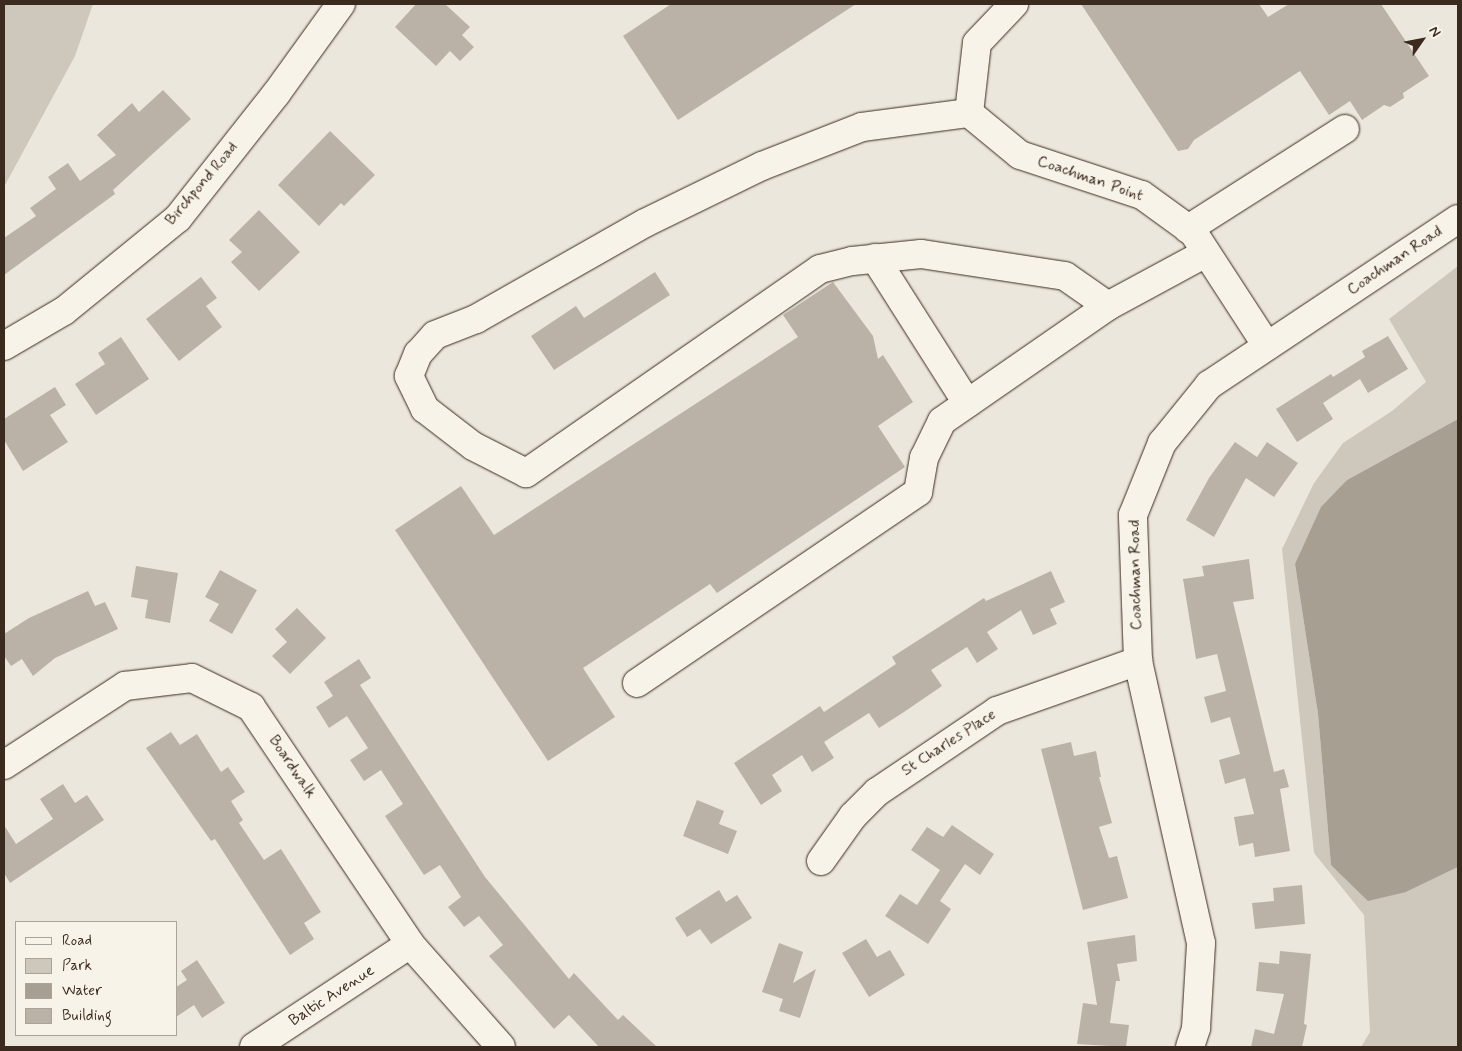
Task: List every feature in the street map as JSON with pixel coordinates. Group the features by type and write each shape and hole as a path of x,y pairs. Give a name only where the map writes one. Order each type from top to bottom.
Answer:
{"street":[{"name":"Birchpond Road","path":"4,346 64,311 178,218 276,94 341,4"},
{"path":"1014,4 976,43 969,113 862,127 762,166 645,222 476,319 435,335 418,354 409,376 426,409 473,446 526,473 820,269 875,258 920,254 1066,276 1108,306"},
{"name":"Coachman Point","path":"969,113 1020,155 1142,195 1188,229 1268,346"},
{"path":"1188,229 1344,130"},
{"name":"Coachman Road","path":"1190,1047 1196,1028 1201,943 1138,661 1134,515 1162,443 1209,385 1458,220"},
{"path":"638,683 918,492 924,458 942,421 1108,306 1206,253"},
{"path":"875,258 967,403"},
{"name":"St Charles Place","path":"821,861 853,816 877,792 997,711 1138,661"},
{"name":"Boardwalk","path":"4,765 125,686 192,678 251,707 410,944 501,1047"},
{"name":"Baltic Avenue","path":"254,1047 410,944"}],"green space":[{"path":"4,4 93,4 75,56 4,187"},
{"path":"1458,266 1458,419 1347,480 1295,564 1318,714 1331,865 1406,892 1458,867 1458,1047 1361,1047 1370,1032 1364,915 1314,853 1282,549 1314,483 1343,443 1392,411 1426,382 1389,319"}],"water":[{"path":"1458,419 1458,867 1406,892 1368,901 1331,865 1318,714 1295,564 1321,507 1347,480"}],"building":[{"path":"416,4 445,4 470,27 462,35 474,47 460,61 450,51 436,66 395,27"},
{"path":"671,4 856,4 678,120 623,36"},
{"path":"1081,4 1259,4 1268,17 1289,4 1381,4 1429,76 1403,93 1404,98 1390,107 1384,105 1362,120 1350,101 1329,115 1300,71 1194,140 1188,149 1178,151"},
{"path":"163,90 191,119 113,190 115,194 4,275 4,238 36,216 30,208 56,189 48,177 68,163 80,181 116,155 97,135 132,103 139,112"},
{"path":"330,131 375,175 344,206 341,203 319,226 278,185"},
{"path":"259,210 300,252 259,291 231,262 242,252 229,240"},
{"path":"655,272 670,295 554,370 531,336 576,306 584,318"},
{"path":"201,277 217,298 206,306 222,327 179,361 146,319"},
{"path":"833,282 873,336 878,359 883,355 913,402 878,426 905,467 717,593 710,584 583,668 615,717 548,761 395,530 461,486 494,535 798,337 783,315"},
{"path":"1388,336 1408,369 1368,393 1360,379 1323,403 1333,419 1297,442 1276,409 1331,374 1333,377 1365,357 1362,351"},
{"path":"121,337 149,379 96,415 75,384 105,364 98,353"},
{"path":"55,387 66,405 50,415 68,442 23,471 4,440 4,419"},
{"path":"1235,442 1257,457 1267,442 1298,463 1274,497 1246,478 1214,537 1186,520 1209,478"},
{"path":"1249,559 1254,599 1233,602 1274,772 1284,769 1289,787 1280,789 1290,851 1255,857 1253,843 1239,846 1234,817 1254,814 1245,778 1225,784 1219,760 1240,754 1230,717 1211,723 1204,697 1226,691 1217,654 1196,659 1183,579 1204,576 1202,566"},
{"path":"136,566 178,573 170,623 145,618 148,600 131,597"},
{"path":"220,570 257,590 232,634 209,621 219,604 205,597"},
{"path":"1051,571 1065,602 1050,609 1057,624 1033,635 1021,610 987,632 998,649 977,663 967,647 931,670 942,686 904,712 879,728 869,713 824,742 834,758 812,772 802,755 772,775 782,791 761,805 734,763 820,706 824,712 896,664 892,657 984,598 986,601"},
{"path":"88,591 95,606 105,602 118,629 55,658 33,676 22,659 11,666 4,656 4,634 29,618"},
{"path":"297,608 326,638 290,674 272,656 287,642 275,629"},
{"path":"359,659 371,678 360,685 485,877 569,979 574,973 618,1020 623,1015 657,1047 599,1047 569,1015 554,1029 489,956 503,945 479,916 464,927 448,907 461,897 440,865 424,875 385,816 403,804 381,770 364,781 350,760 368,748 347,716 329,728 316,707 333,696 324,682"},
{"path":"171,732 180,745 197,734 221,772 228,767 245,792 231,801 243,820 239,823 264,860 281,849 321,912 304,923 314,939 290,955 215,839 211,841 146,748"},
{"path":"1071,742 1074,756 1096,751 1101,777 1099,777 1112,823 1099,827 1109,858 1117,856 1128,898 1083,910 1041,749"},
{"path":"63,784 75,803 87,795 104,820 10,883 4,873 4,825 16,844 53,819 40,799"},
{"path":"697,800 724,811 719,824 737,831 728,854 683,836"},
{"path":"952,825 994,854 980,875 965,864 940,901 951,909 928,944 885,916 900,894 917,905 940,870 911,850 927,827 943,837"},
{"path":"1302,885 1305,924 1255,929 1252,903 1274,901 1273,888"},
{"path":"719,890 726,902 737,895 752,918 711,944 700,929 687,937 675,918"},
{"path":"1135,935 1137,961 1117,964 1120,981 1116,981 1110,1023 1129,1025 1126,1047 1077,1044 1083,1003 1097,1005 1087,942"},
{"path":"866,939 877,957 890,950 905,975 869,997 842,953"},
{"path":"779,943 803,952 793,983 816,969 800,1018 779,1011 783,999 762,992"},
{"path":"1280,951 1311,954 1304,1024 1307,1025 1302,1047 1251,1047 1255,1029 1274,1034 1284,994 1256,991 1259,962 1279,964"},
{"path":"197,960 225,1003 202,1018 194,1005 178,1016 178,986 187,980 181,971"}]}
